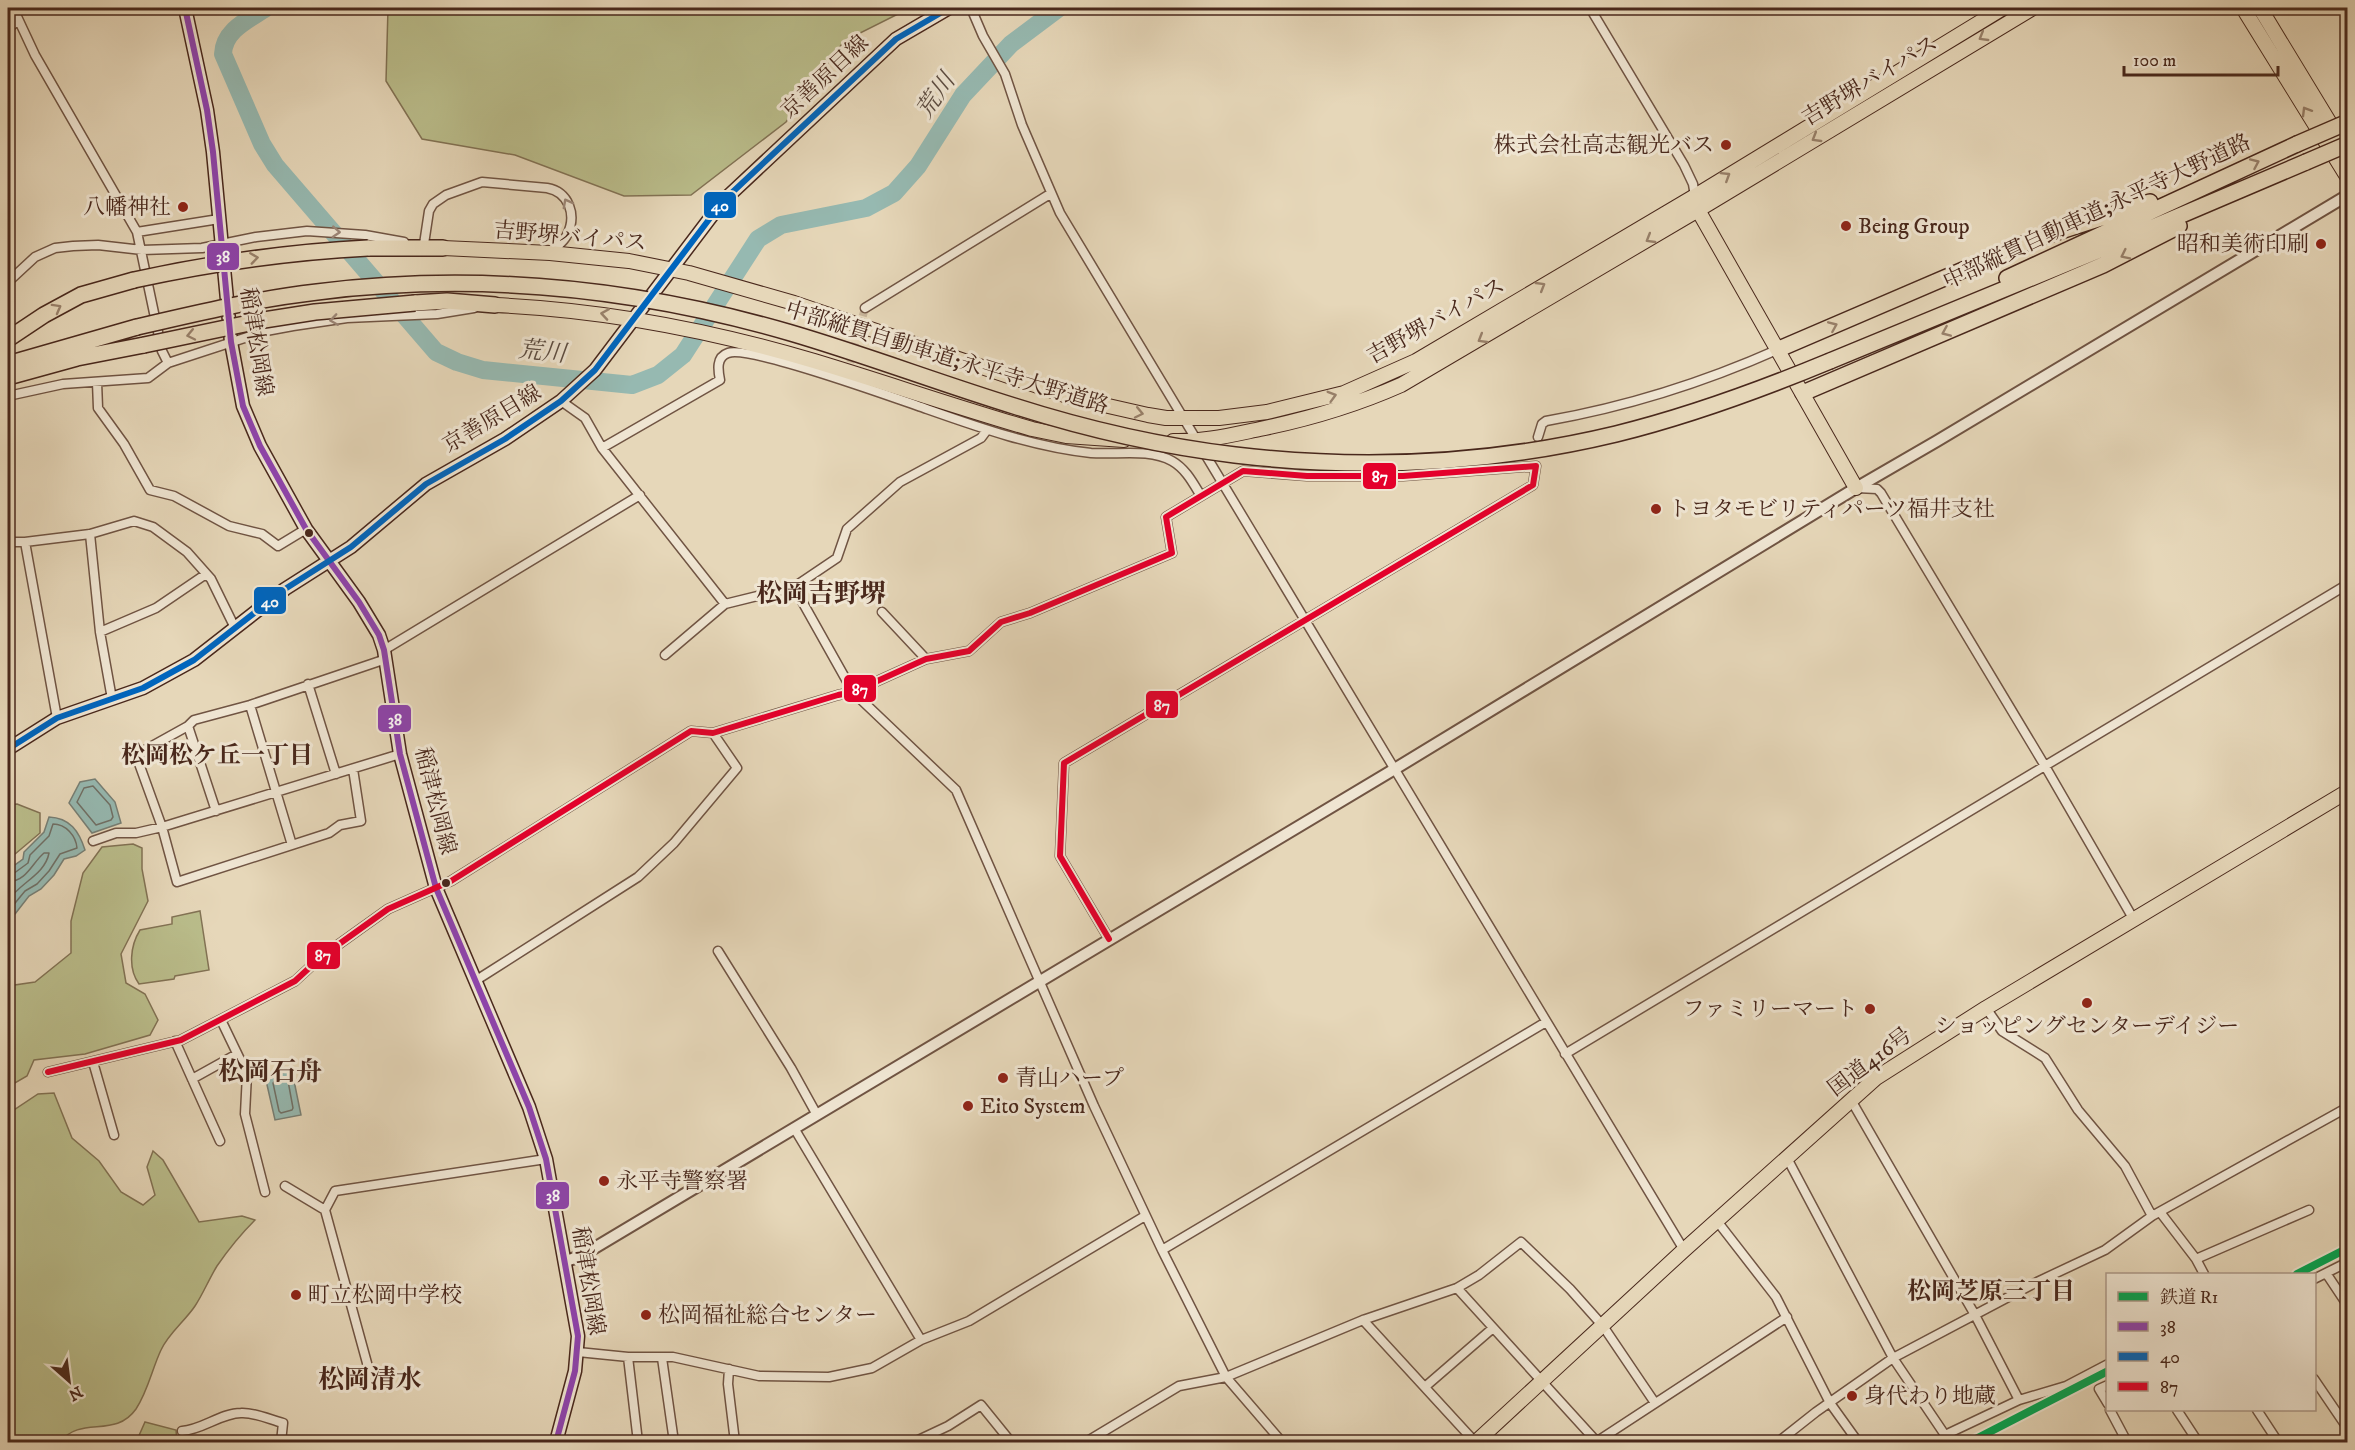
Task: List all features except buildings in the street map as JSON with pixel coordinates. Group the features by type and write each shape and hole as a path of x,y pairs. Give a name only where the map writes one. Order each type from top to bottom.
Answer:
{"highway":[{"name":"吉野堺バイパス","path":"443,248 550,253 628,261 671,270 744,287 1073,398 1148,415 1186,418 1236,417 1283,409 1344,393 1394,372 1437,350 2003,8"},
{"name":"吉野堺バイパス","path":"495,305 542,307 683,328 814,361 1032,429 1066,436 1105,440 1198,440 1239,434 1350,406 1401,385 1698,210 2033,8"},
{"path":"2243,8 2348,178"},
{"path":"2260,8 2348,153"},
{"name":"中部縦貫自動車道;永平寺大野道路","path":"1867,346 2076,245 2348,122"},
{"name":"中部縦貫自動車道;永平寺大野道路","path":"8,364 137,327 275,298 404,284 496,284 599,292 692,308 761,324 1016,407 1104,431 1211,452 1320,462 1449,460 1492,456 1575,443 1698,411 1867,346 2348,144"},
{"path":"1779,350 2041,237 2212,183"},
{"path":"1803,393 2103,265 2250,187"},
{"path":"1695,195 1698,210 1856,488"},
{"path":"8,339 44,315 81,295 134,280 231,261 367,241 443,248"},
{"path":"8,377 77,358 264,320 337,309 447,301 495,305"},
{"name":"国道416号","path":"1475,1443 1716,1221 1851,1100 1898,1063 2348,791"}],"main road":[{"name":"稲津松岡線","path":"185,8 207,110 231,342 240,394 248,420 306,529 359,602 379,635 385,654 400,754 436,888 529,1107 546,1159 578,1336 575,1371 556,1443"},
{"name":"京善原目線","path":"8,749 57,718 112,699 167,676 194,660 285,589 351,547 426,484 505,439 561,401 595,370 718,207 896,39 949,8"}],"street":[{"path":"13,8 35,55 136,232 142,250 162,351 168,363"},
{"path":"971,8 983,36 1005,74 1022,125 1050,194 1545,1022 1684,1250"},
{"path":"1590,8 1684,165 1693,184 1695,195"},
{"path":"8,29 18,20"},
{"path":"424,244 429,212 437,201 452,192 482,182 556,190 569,202 571,217 567,235 550,253"},
{"path":"865,308 1050,194"},
{"path":"566,1262 581,1256 1394,770 1856,488 2348,195"},
{"path":"136,232 219,219"},
{"path":"8,282 35,257 55,248 98,245 142,250 202,248 256,237 307,231 367,241 465,249"},
{"path":"8,396 63,384 148,378 168,363 266,331 347,318 429,314 495,305"},
{"path":"1539,437 1540,427 1546,421 1614,406 1704,380 1779,350"},
{"path":"602,448 720,380 718,369 720,359 731,351 773,359 846,378 987,430 1091,453 1153,455 1171,460 1182,468 1201,496"},
{"path":"97,382 98,408 124,444 150,490 174,496 229,526 262,534 278,546 306,529"},
{"path":"561,401 585,418 602,448 725,604"},
{"path":"665,655 725,604 794,587 837,558 847,529 900,482 981,438 987,430"},
{"path":"1109,939 1060,856 1064,764 1533,485 1537,456"},
{"path":"48,1072 175,1041 295,981 321,957 388,909 451,881 691,731 713,733 853,692 926,659 969,651 1001,622 1030,613 1172,553 1166,517 1244,471 1307,476 1403,476 1536,466"},
{"path":"1856,488 1875,489 1881,493 2045,766 2134,920"},
{"path":"353,769 361,821 340,825 329,833 177,882 162,827 137,758 143,751 188,726 194,720 250,705 385,654 640,495"},
{"path":"8,542 90,534 134,521 153,527 187,552 211,579 236,628"},
{"path":"90,534 100,632 112,699"},
{"path":"25,542 57,718"},
{"path":"100,632 156,608 206,573"},
{"path":"1565,1054 2348,584"},
{"path":"794,587 853,692 956,790 1094,1106 1145,1216 1226,1377 1282,1443"},
{"path":"882,612 926,659"},
{"path":"308,684 336,774"},
{"path":"250,705 292,845"},
{"path":"188,726 216,811"},
{"path":"475,981 638,877 674,843 737,768 713,733"},
{"path":"93,841 116,833 136,833 162,827 400,754"},
{"path":"718,951 791,1068 817,1115"},
{"path":"1986,1008 2002,1031 2045,1058 2078,1110 2125,1166 2156,1214 2196,1259 2203,1273"},
{"path":"221,1020 247,1074 245,1114 265,1192"},
{"path":"1162,1250 1545,1022"},
{"path":"175,1041 220,1141"},
{"path":"192,1079 237,1054"},
{"path":"93,1062 114,1135"},
{"path":"1851,1100 1975,1315 2019,1400"},
{"path":"1778,1443 1893,1358 2037,1282 2105,1250 2156,1214 2348,1107"},
{"path":"794,1128 921,1340"},
{"path":"1787,1158 1893,1358 1945,1435 2019,1400 2066,1386 2106,1365"},
{"path":"367,1363 325,1209 335,1191 546,1159"},
{"path":"285,1186 325,1209"},
{"path":"2196,1259 2309,1210"},
{"path":"578,1352 627,1357 673,1357 759,1376 829,1377 872,1368 921,1340 969,1320 1145,1216"},
{"path":"1716,1221 1776,1297 1830,1403 1858,1443"},
{"path":"1086,1443 1179,1386 1226,1377 1363,1320 1457,1288 1479,1275 1521,1242 1570,1288 1603,1326 1655,1403"},
{"path":"2316,1278 2348,1262"},
{"path":"2326,1273 2348,1306"},
{"path":"1457,1288 1597,1442 1787,1317"},
{"path":"1363,1320 1426,1386 1475,1443"},
{"path":"1426,1386 1493,1328"},
{"path":"627,1357 638,1443"},
{"path":"662,1358 674,1443"},
{"path":"729,1369 728,1384 735,1443"},
{"path":"2316,1382 2348,1429"},
{"path":"2106,1386 2100,1389 2106,1400"},
{"path":"914,1443 948,1426 981,1405 1011,1443"},
{"path":"2111,1411 2127,1443"},
{"path":"2178,1411 2198,1443"},
{"path":"2258,1411 2278,1443"},
{"path":"182,1431 241,1413 283,1423 281,1443"}],"green space":[{"path":"388,8 910,8 844,41 786,122 691,195 624,196 515,155 422,139 386,81"},
{"path":"17,804 40,813 40,833 8,860 8,805"},
{"path":"133,844 142,848 142,869 148,901 121,954 126,983 145,994 158,1020 150,1035 85,1054 34,1060 27,1076 8,1087 8,986 35,982 71,953 71,921 83,873 102,847"},
{"path":"200,911 209,970 175,976 174,979 139,984 133,971 132,950 140,930 172,924 172,917"},
{"path":"54,1093 72,1138 99,1161 121,1192 143,1205 155,1195 147,1167 153,1151 163,1160 199,1222 242,1216 255,1220 221,1260 195,1306 164,1344 140,1402 128,1418 108,1426 78,1430 68,1434 60,1442 8,1442 8,1114 38,1094"},
{"path":"145,1422 176,1430 177,1442 102,1442 137,1440"}],"water":[{"path":"95,779 115,802 121,823 92,833 69,803 80,782"},
{"path":"49,817 63,820 73,827 85,850 76,856 64,859 41,889 29,896 15,914 8,916 8,870 23,859 24,852 44,832"},
{"path":"292,1071 301,1115 275,1120 265,1076"}],"waterway":[{"name":"荒川","path":"266,8 232,32 224,46 223,54 262,144 275,165 436,352 457,362 483,370 632,385 658,375 683,355 758,239 781,225 866,208 894,193 918,166 963,95 1011,44 1059,8"}],"tunnel":[{"path":"847,374 865,308"}],"rail line":[{"name":"R1","path":"2299,1273 2348,1248"},
{"name":"R1","path":"1970,1442 2106,1372"}],"transit line":[{"name":"38","path":"185,8 207,110 231,342 243,406 260,446 306,529 359,602 379,635 384,650 400,754 436,888 529,1107 546,1159 578,1336 575,1371 556,1442"},
{"name":"40","path":"8,749 57,718 143,688 194,660 285,589 351,547 426,484 505,439 561,401 595,370 723,201 896,39 949,8"},
{"name":"87","path":"48,1072 181,1040 295,981 321,957 388,909 451,881 691,731 713,733 853,692 926,659 969,651 1001,622 1030,613 1172,553 1166,517 1243,471 1307,476 1403,476 1536,466 1533,485 1064,763 1060,856 1109,939"}],"place":[{"name":"株式会社高志観光バス","path":"1726,145"},
{"name":"八幡神社","path":"183,207"},
{"name":"Being Group","path":"1846,226"},
{"name":"昭和美術印刷","path":"2321,244"},
{"name":"トヨタモビリティパーツ福井支社","path":"1656,509"},
{"name":"ショッピングセンターデイジー","path":"2087,1003"},
{"name":"ファミリーマート","path":"1870,1009"},
{"name":"青山ハープ","path":"1003,1078"},
{"name":"Eito System","path":"968,1106"},
{"name":"永平寺警察署","path":"604,1181"},
{"name":"町立松岡中学校","path":"296,1295"},
{"name":"松岡福祉総合センター","path":"646,1315"},
{"name":"身代わり地蔵","path":"1852,1396"}],"district":[{"name":"松岡吉野堺","path":"821,594"},
{"name":"松岡松ケ丘一丁目","path":"217,756"},
{"name":"松岡石舟","path":"270,1072"},
{"name":"松岡芝原三丁目","path":"1991,1292"},
{"name":"松岡清水","path":"370,1380"}]}
